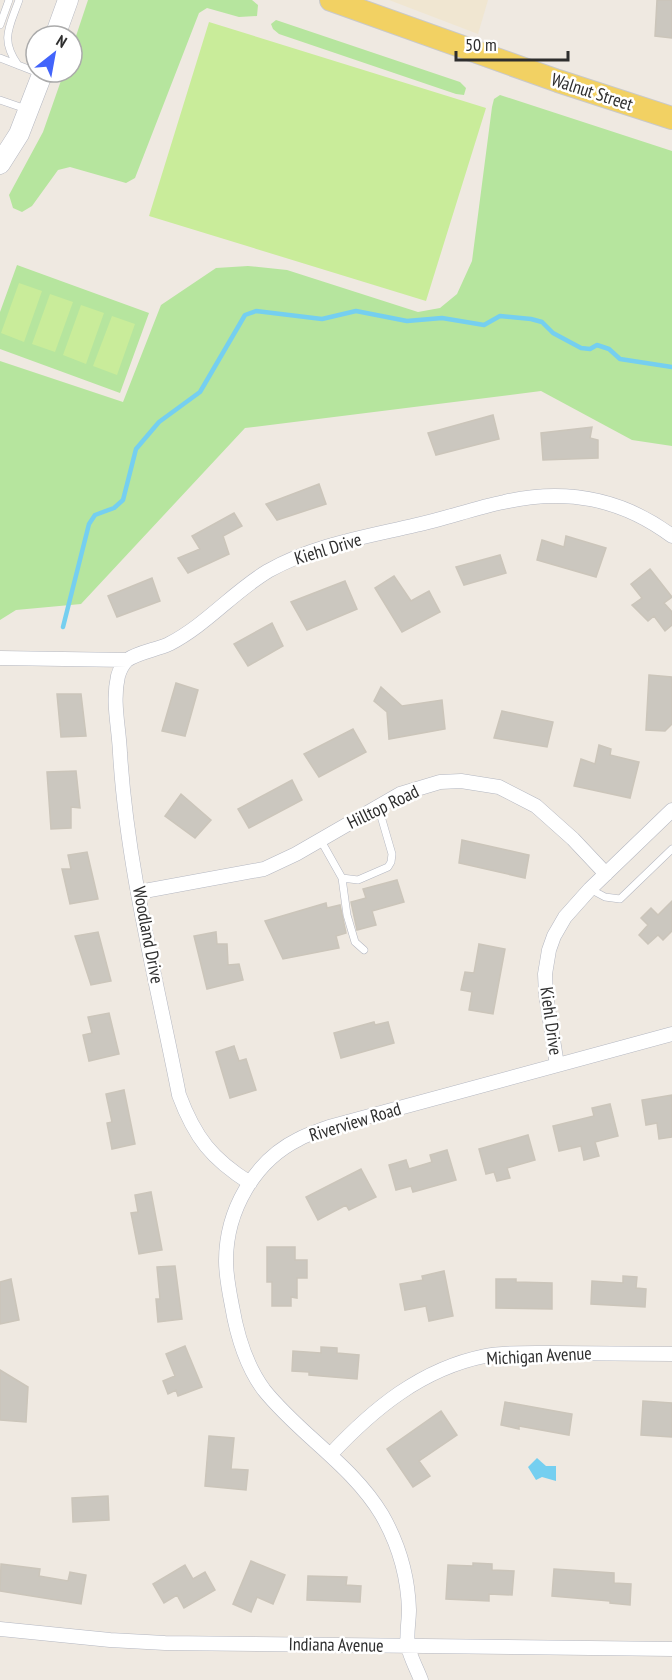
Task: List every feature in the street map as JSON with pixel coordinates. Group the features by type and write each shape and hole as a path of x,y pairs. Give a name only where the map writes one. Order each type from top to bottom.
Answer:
{"main road":[{"path":"59,24 68,0"},
{"name":"Walnut Street","path":"331,0 558,81 672,118"},
{"path":"0,164 19,134 29,110 36,84"}],"street":[{"name":"Kiehl Drive","path":"0,658 127,660 169,644 191,630 254,580 296,557 344,542 503,502 562,496 600,500 642,515 672,536"},
{"name":"Woodland Drive","path":"127,660 118,675 116,717 126,817 179,1095 188,1120 218,1160 250,1183"},
{"name":"Hilltop Road","path":"139,892 254,872 296,854 400,794 440,782 461,781 499,787 536,806 573,839 606,874"},
{"name":"Kiehl Drive","path":"557,1065 545,974 554,936 565,917 590,889 672,810"},
{"name":"Riverview Road","path":"421,1680 408,1646 406,1586 394,1539 382,1516 367,1493 348,1471 304,1433 263,1388 251,1367 236,1329 226,1262 231,1222 238,1203 250,1183 270,1159 299,1139 328,1127 672,1034"},
{"name":"Michigan Avenue","path":"330,1455 362,1421 389,1399 419,1380 485,1356 516,1353 672,1354"},
{"name":"Indiana Avenue","path":"0,1629 165,1643 672,1649"}],"lane":[{"path":"0,25 9,0"},
{"path":"18,65 10,55 6,46 6,38 19,0"},
{"path":"0,58 24,67"},
{"path":"0,100 29,110"},
{"path":"342,878 358,880 388,867 391,862 392,854 378,806"},
{"path":"320,839 342,878 347,915 355,942 364,950"},
{"path":"590,889 605,897 620,899 672,849"}],"shaded area":[{"path":"389,0 488,0 478,34"}],"green space":[{"path":"88,0 252,0 258,5 257,16 239,17 207,8 199,13 135,178 126,183 70,167 58,170 32,206 22,212 13,208 9,195 43,132 60,84 84,84 84,24 80,24"},
{"path":"276,20 460,82 466,88 464,95 279,34 271,24"},
{"path":"209,22 486,108 426,301 149,216"},
{"path":"500,95 672,151 672,446 632,440 541,391 245,428 81,604 16,610 0,620 0,361 123,402 161,305 216,268 248,266 287,270 418,312 440,308 457,294 472,261 492,107 494,99"},
{"path":"17,265 149,313 120,393 0,349 0,312"},
{"path":"19,283 42,291 24,342 1,333"},
{"path":"50,294 73,302 55,352 32,344"},
{"path":"81,305 104,313 86,364 63,355"},
{"path":"112,316 135,324 117,375 93,366"}],"water":[{"path":"537,1458 546,1466 556,1466 556,1481 542,1477 536,1480 528,1467"}],"building":[{"path":"657,0 672,0 672,38 655,36"},
{"path":"493,415 499,439 436,455 428,433"},
{"path":"592,427 590,438 598,440 598,458 543,460 541,433"},
{"path":"319,484 326,504 277,520 266,504"},
{"path":"234,513 242,526 223,536 229,554 188,573 178,558 200,549 192,536"},
{"path":"566,536 606,548 596,577 537,560 542,540 564,547"},
{"path":"500,555 506,573 464,585 456,567"},
{"path":"650,569 672,597 664,603 672,612 672,625 665,631 654,616 648,621 632,605 642,598 631,584"},
{"path":"394,576 411,601 429,591 440,612 402,632 375,588"},
{"path":"152,578 160,601 117,617 108,596"},
{"path":"345,581 357,609 307,630 291,602"},
{"path":"272,623 283,646 248,666 234,644"},
{"path":"649,675 672,677 672,724 665,731 646,730"},
{"path":"176,683 198,690 185,736 162,731"},
{"path":"381,687 402,706 442,700 445,729 389,739 387,712 374,701"},
{"path":"57,694 81,694 86,736 61,737"},
{"path":"502,711 553,722 547,747 494,738"},
{"path":"353,729 366,752 319,777 304,754"},
{"path":"599,745 611,749 610,755 639,762 630,798 574,786 581,759 595,764"},
{"path":"76,771 80,808 71,807 71,828 51,829 47,772"},
{"path":"292,780 302,800 249,828 238,809"},
{"path":"181,794 211,820 195,838 165,816"},
{"path":"462,840 529,855 525,878 459,863"},
{"path":"87,852 98,899 70,904 62,869 71,869 68,855"},
{"path":"397,880 404,902 372,911 376,925 357,930 351,902 366,898 363,889"},
{"path":"672,901 672,931 663,940 658,935 648,944 639,935 648,925 641,918 651,908 658,915"},
{"path":"326,903 327,908 340,905 346,933 336,936 339,948 283,959 265,921"},
{"path":"98,932 111,981 91,985 75,936"},
{"path":"216,932 217,944 227,944 228,965 239,964 243,980 207,989 194,936"},
{"path":"479,944 505,949 493,1014 469,1010 472,992 461,990 465,972 474,973"},
{"path":"109,1013 119,1054 89,1061 83,1035 92,1033 88,1017"},
{"path":"374,1022 375,1025 388,1022 394,1043 341,1058 334,1033"},
{"path":"234,1046 239,1061 246,1059 256,1090 230,1098 216,1052"},
{"path":"124,1090 135,1144 112,1149 107,1123 112,1122 106,1094"},
{"path":"672,1095 672,1137 659,1139 657,1123 646,1125 642,1100"},
{"path":"610,1104 618,1136 595,1142 599,1156 584,1160 581,1146 559,1151 553,1126 594,1116 592,1108"},
{"path":"528,1135 535,1160 507,1168 510,1178 497,1181 494,1172 486,1174 479,1149"},
{"path":"447,1150 456,1180 413,1192 411,1186 396,1190 389,1165 406,1160 409,1169 432,1162 430,1155"},
{"path":"361,1169 376,1197 349,1210 346,1205 318,1220 306,1197"},
{"path":"151,1192 162,1250 139,1254 131,1213 138,1212 135,1195"},
{"path":"267,1247 295,1247 295,1260 307,1260 307,1278 297,1278 297,1298 291,1297 291,1306 272,1306 272,1282 267,1282"},
{"path":"175,1266 182,1319 158,1322 156,1299 160,1299 157,1267"},
{"path":"444,1271 453,1316 429,1321 426,1306 405,1310 400,1284 423,1280 422,1276"},
{"path":"623,1276 637,1277 636,1288 646,1289 645,1307 591,1304 592,1281 623,1283"},
{"path":"11,1279 19,1320 0,1324 0,1282"},
{"path":"496,1279 552,1283 552,1309 496,1308"},
{"path":"185,1346 202,1387 178,1396 176,1390 168,1394 163,1381 175,1376 166,1354"},
{"path":"321,1347 337,1348 337,1353 359,1355 357,1379 309,1375 309,1372 292,1371 293,1351 321,1353"},
{"path":"0,1370 28,1387 26,1422 0,1420"},
{"path":"643,1401 672,1403 672,1437 641,1435"},
{"path":"505,1402 572,1414 569,1435 501,1425"},
{"path":"441,1411 457,1435 419,1461 430,1476 413,1487 387,1449"},
{"path":"209,1436 234,1438 231,1469 248,1470 246,1490 205,1486"},
{"path":"108,1496 109,1520 73,1522 72,1498"},
{"path":"251,1561 285,1575 273,1604 257,1597 251,1612 233,1604"},
{"path":"473,1563 492,1564 492,1570 514,1571 512,1595 489,1594 489,1601 446,1599 448,1565 473,1566"},
{"path":"1,1564 40,1569 39,1576 68,1581 70,1572 86,1575 81,1604 0,1591"},
{"path":"185,1565 193,1579 205,1572 215,1590 184,1608 177,1595 164,1603 153,1584"},
{"path":"554,1569 614,1573 614,1583 631,1584 630,1605 552,1596"},
{"path":"308,1576 347,1577 346,1585 361,1586 360,1602 307,1600"}],"waterway":[{"path":"63,627 89,524 95,515 114,508 123,500 136,449 159,422 200,392 245,315 256,311 322,319 356,311 407,321 442,318 484,325 500,316 531,319 542,322 553,333 581,348 590,349 597,345 609,349 620,359 672,367"}]}
